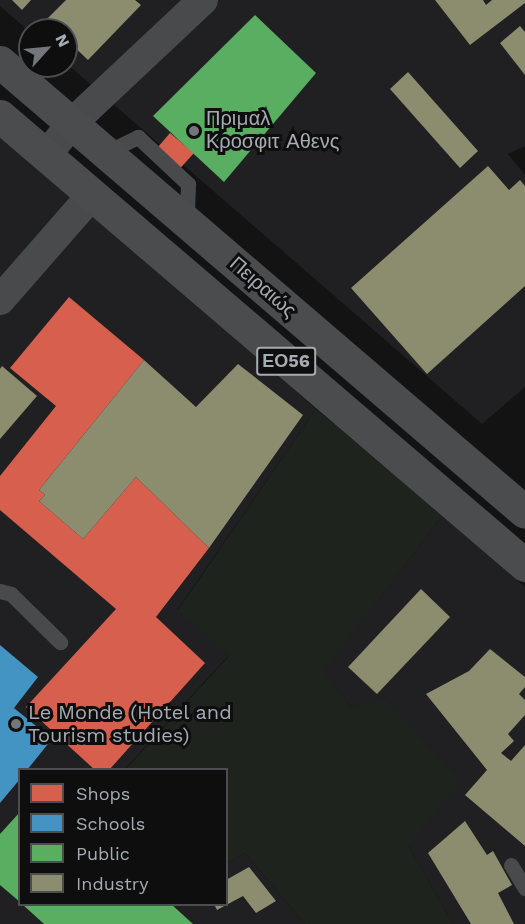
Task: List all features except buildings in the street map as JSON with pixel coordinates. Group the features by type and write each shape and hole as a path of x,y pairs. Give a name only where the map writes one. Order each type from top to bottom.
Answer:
{"main road":[{"name":"Πειραιώς","path":"0,62 525,512"},
{"name":"Πειραιώς","path":"0,116 525,565"}],"street":[{"path":"46,156 71,124 203,0"},
{"path":"0,300 92,195"}],"lane":[{"path":"0,591 10,594 60,642"},
{"path":"511,865 525,888"}],"shaded area":[{"path":"0,0 525,0 525,146 508,154 525,175 525,387 482,424 78,73 78,18 18,18 18,22 0,6"},
{"path":"0,130 316,409 178,609 229,655 126,768 18,768 18,906 228,906 228,862 245,853 305,924 0,924"},
{"path":"316,409 443,515 323,672 352,708 385,698 461,782 408,845 453,924 305,924 245,853 228,862 228,768 127,768 229,656 178,610"},
{"path":"443,515 525,587 525,924 453,924 408,845 352,708 322,672"}],"place":[{"name":"Πριμαλ Κροσφιτ Αθενς","path":"194,131"},
{"name":"Le Monde (Hotel and Tourism studies)","path":"16,724"}]}
